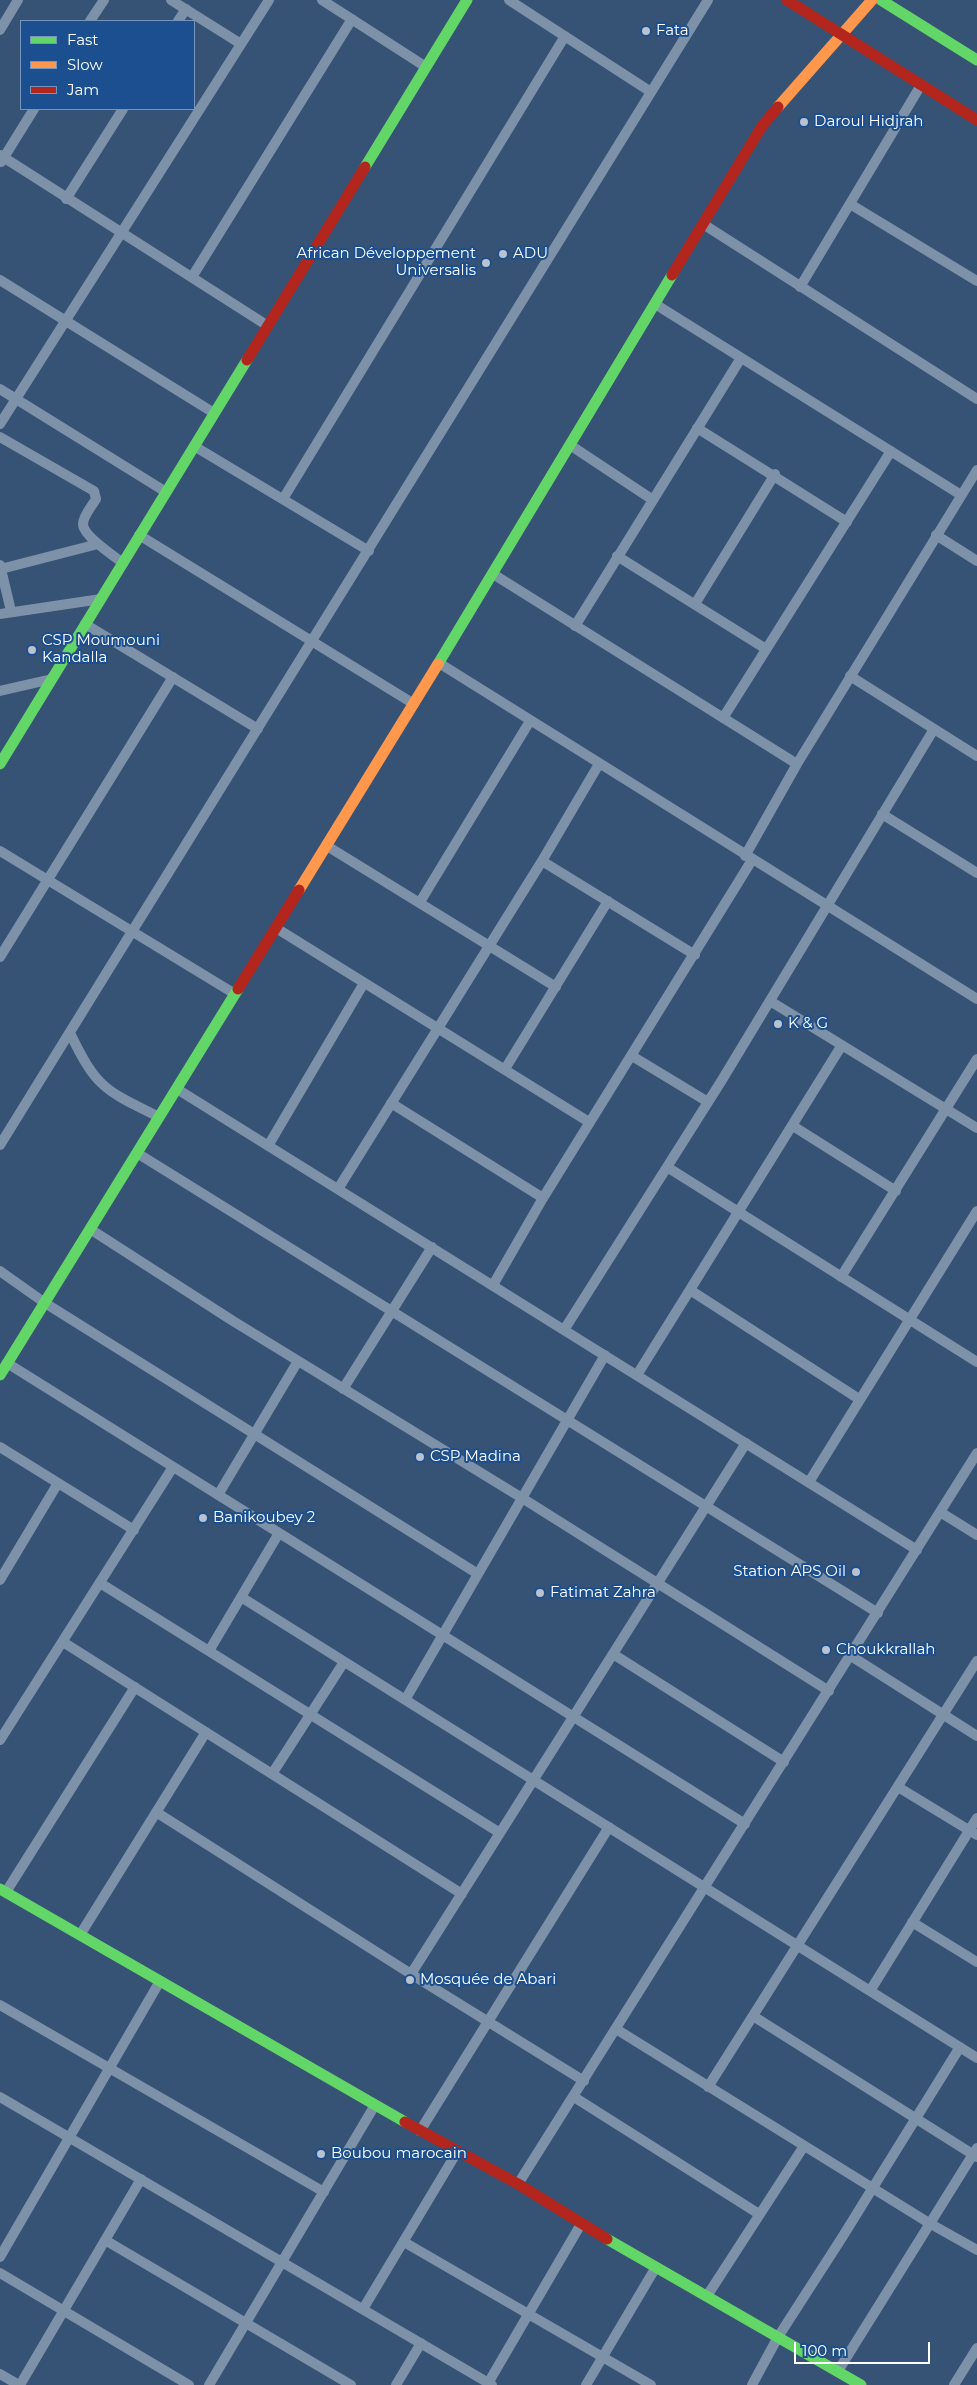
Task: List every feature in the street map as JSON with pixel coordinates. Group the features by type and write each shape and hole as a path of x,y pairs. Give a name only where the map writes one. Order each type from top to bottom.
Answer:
{"street":[{"path":"0,30 18,0"},
{"path":"91,20 104,0"},
{"path":"171,0 241,44"},
{"path":"0,424 269,0"},
{"path":"322,0 426,67"},
{"path":"0,764 467,0"},
{"path":"509,0 651,92"},
{"path":"1,1142 369,551 708,0"},
{"path":"787,0 977,120"},
{"path":"0,1375 414,704 762,126 872,0"},
{"path":"881,0 975,56"},
{"path":"179,20 186,9"},
{"path":"192,277 352,19"},
{"path":"282,499 565,36"},
{"path":"800,287 921,85"},
{"path":"33,110 1,158 122,232 268,326"},
{"path":"66,199 122,110"},
{"path":"850,204 977,281"},
{"path":"703,224 977,398"},
{"path":"0,280 214,413"},
{"path":"655,304 960,495"},
{"path":"575,626 741,358"},
{"path":"0,390 166,492"},
{"path":"697,428 775,474 847,522"},
{"path":"0,437 94,491 96,499 83,524 98,544 123,562"},
{"path":"570,445 652,500"},
{"path":"194,446 369,551"},
{"path":"723,718 892,451"},
{"path":"493,1285 543,1198 695,955 797,764 977,470"},
{"path":"695,604 775,474"},
{"path":"139,535 414,704"},
{"path":"936,535 977,561"},
{"path":"11,611 0,567 98,544"},
{"path":"617,556 766,649"},
{"path":"493,574 797,764"},
{"path":"0,614 100,599"},
{"path":"85,624 258,729"},
{"path":"439,663 748,858 977,999"},
{"path":"850,676 934,729 976,752"},
{"path":"0,957 173,677"},
{"path":"0,691 52,680"},
{"path":"420,902 530,721"},
{"path":"564,1330 708,1102 828,907 934,729"},
{"path":"338,1189 542,860 599,764"},
{"path":"882,814 977,873"},
{"path":"327,846 556,987"},
{"path":"0,851 235,994"},
{"path":"542,860 695,955"},
{"path":"505,1069 608,902"},
{"path":"276,928 590,1122"},
{"path":"268,1146 364,982"},
{"path":"770,1000 977,1128"},
{"path":"70,1033 90,1071 100,1084 110,1092 159,1117"},
{"path":"637,1375 842,1045"},
{"path":"632,1056 708,1102"},
{"path":"841,1277 977,1059"},
{"path":"177,1089 917,1550"},
{"path":"392,1103 543,1198"},
{"path":"793,1126 896,1191"},
{"path":"137,1153 878,1612"},
{"path":"667,1167 977,1362"},
{"path":"809,1482 977,1211"},
{"path":"90,1230 829,1691"},
{"path":"343,1389 432,1247"},
{"path":"0,1271 45,1303 478,1574"},
{"path":"690,1290 859,1399"},
{"path":"404,1700 605,1355"},
{"path":"218,1495 298,1361"},
{"path":"7,1363 745,1824"},
{"path":"411,1974 746,1443"},
{"path":"0,1447 134,1530"},
{"path":"518,2184 977,1453"},
{"path":"2,1733 64,1642 173,1467"},
{"path":"0,1580 58,1483"},
{"path":"940,1512 977,1535"},
{"path":"209,1651 279,1533"},
{"path":"100,1583 500,1833"},
{"path":"241,1597 977,2058"},
{"path":"64,1642 462,1894"},
{"path":"612,1654 784,1762"},
{"path":"851,1656 977,1736"},
{"path":"708,2087 977,1661"},
{"path":"272,1774 344,1662"},
{"path":"135,1687 3,1890 420,2131 518,2184 581,2224 861,2385"},
{"path":"80,1935 206,1732"},
{"path":"898,1787 973,1832"},
{"path":"156,1812 584,2081"},
{"path":"870,1991 912,1922 973,1832 977,1818"},
{"path":"420,2131 609,1827"},
{"path":"912,1922 977,1962"},
{"path":"0,2256 160,1981"},
{"path":"0,2006 324,2192"},
{"path":"753,2016 976,2153 929,2224 838,2371"},
{"path":"616,2029 929,2224 977,2250"},
{"path":"752,2385 778,2337 873,2189 960,2047"},
{"path":"0,2097 489,2384 581,2224"},
{"path":"574,2097 759,2214"},
{"path":"209,2385 375,2105"},
{"path":"707,2296 804,2146"},
{"path":"363,2309 457,2152"},
{"path":"0,2374 19,2385 141,2179"},
{"path":"105,2240 351,2385"},
{"path":"404,2242 651,2385"},
{"path":"586,2385 656,2267"},
{"path":"0,2273 189,2385"},
{"path":"396,2385 421,2343"},
{"path":"954,2385 977,2348"}],"traffic: fast":[{"path":"365,167 467,0"},
{"path":"881,0 977,60"},
{"path":"438,664 672,275"},
{"path":"0,764 247,360"},
{"path":"0,1375 238,989"},
{"path":"0,1889 405,2122"},
{"path":"607,2239 861,2385"}],"traffic: slow":[{"path":"778,107 872,0"},
{"path":"299,890 438,664"}],"traffic: jam":[{"path":"787,0 977,120"},
{"path":"672,275 762,126 778,107"},
{"path":"247,360 365,167"},
{"path":"238,989 299,890"},
{"path":"405,2122 518,2184 607,2239"}],"place":[{"name":"Fata","path":"646,31"},
{"name":"Daroul Hidjrah","path":"804,122"},
{"name":"ADU","path":"503,254"},
{"name":"African Développement Universalis","path":"486,263"},
{"name":"CSP Moumouni Kandalla","path":"32,650"},
{"name":"K & G","path":"778,1024"},
{"name":"CSP Madina","path":"420,1457"},
{"name":"Banikoubey 2","path":"203,1518"},
{"name":"Station APS Oil","path":"856,1572"},
{"name":"Fatimat Zahra","path":"540,1593"},
{"name":"Choukkrallah","path":"826,1650"},
{"name":"Mosquée de Abari","path":"410,1980"},
{"name":"Boubou marocain","path":"321,2154"}]}
